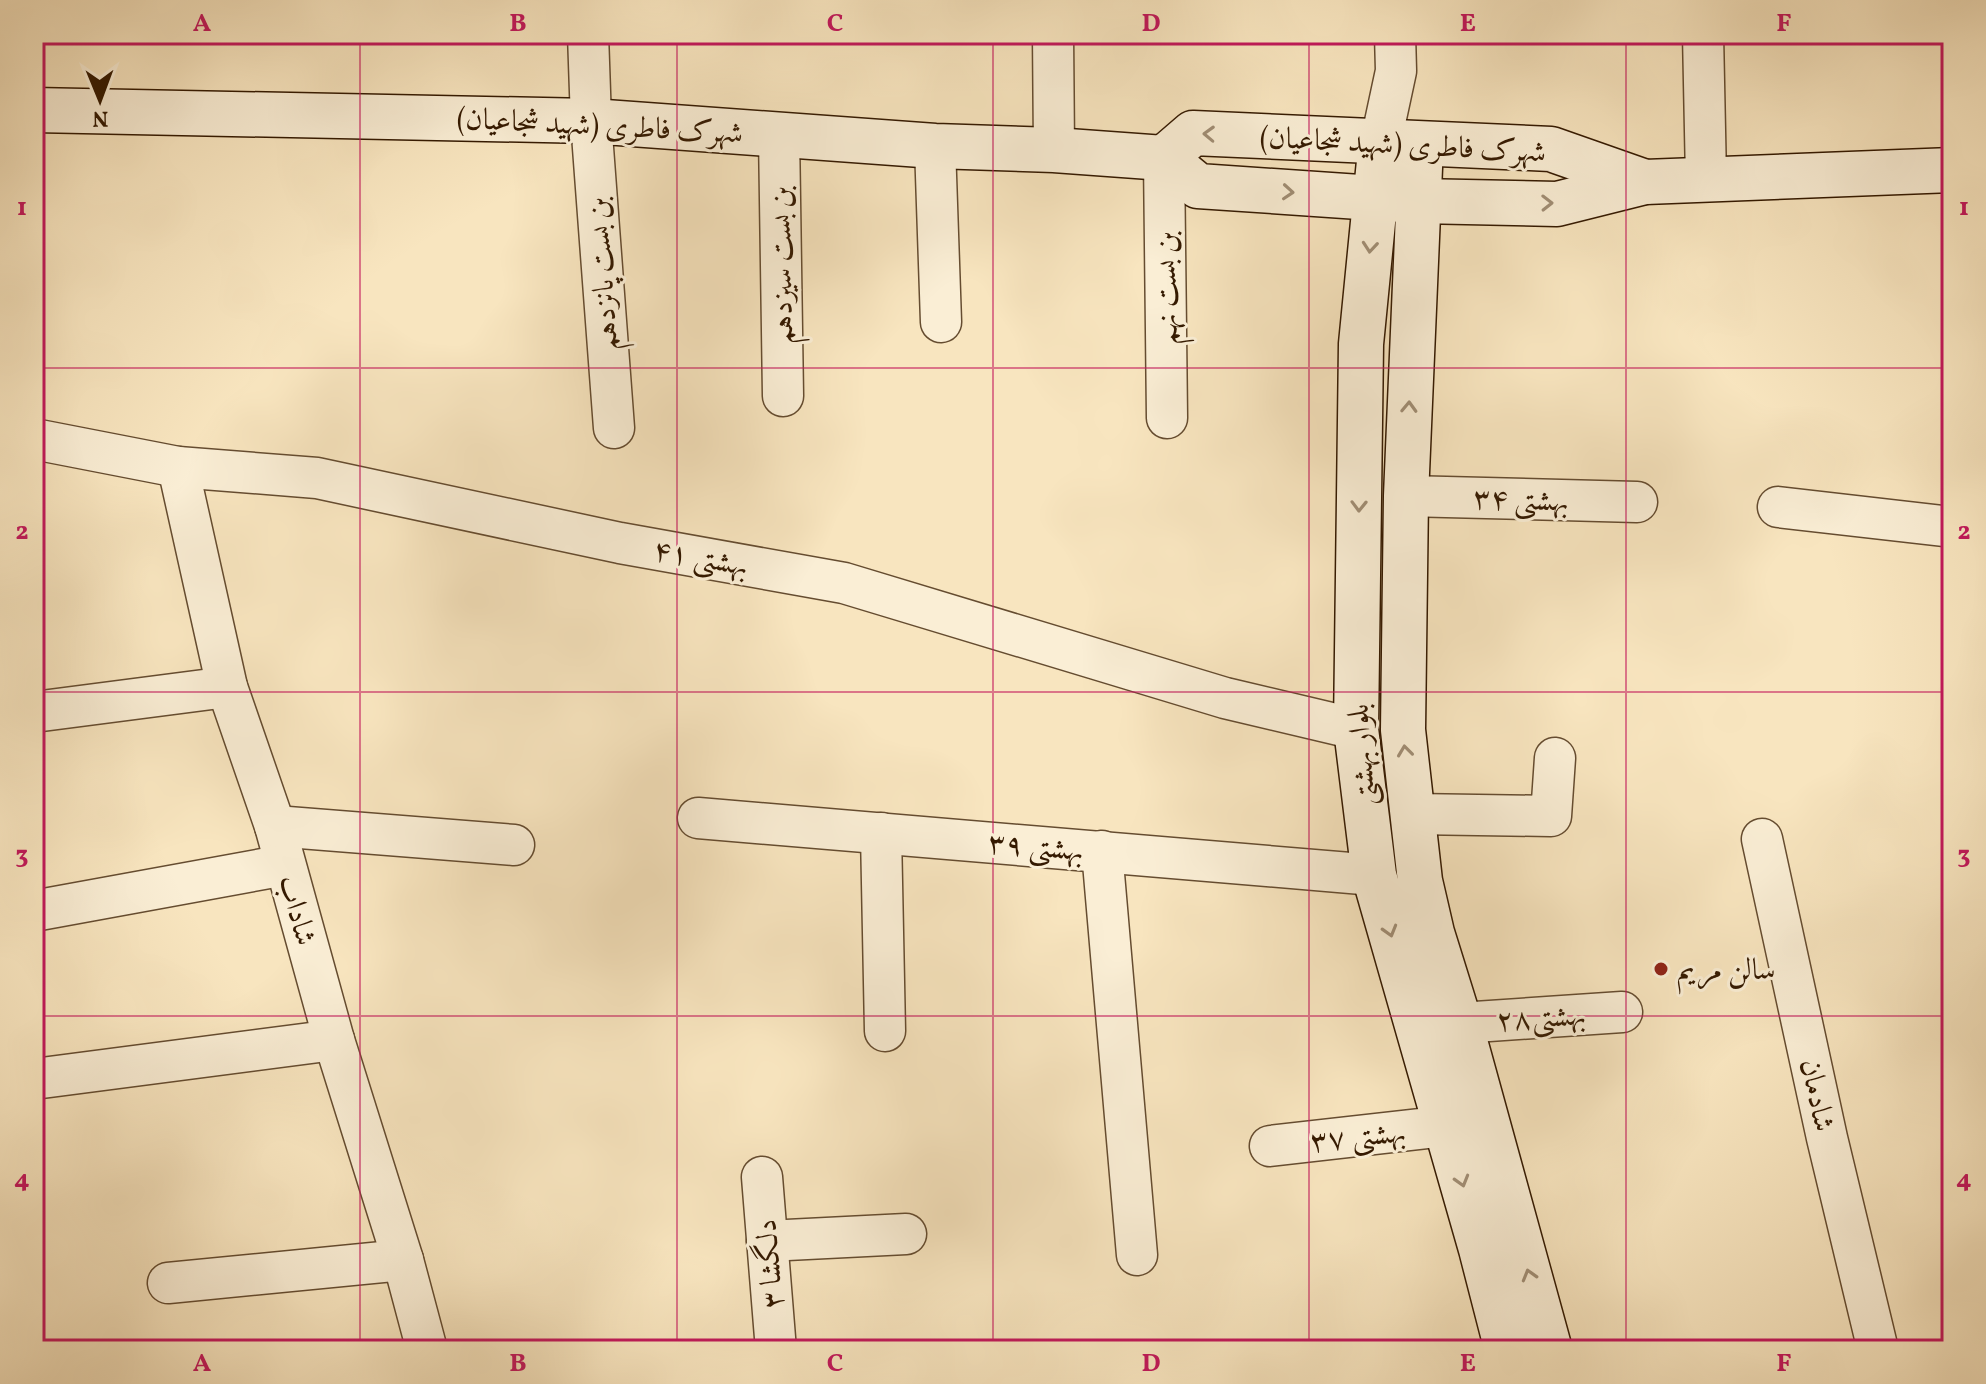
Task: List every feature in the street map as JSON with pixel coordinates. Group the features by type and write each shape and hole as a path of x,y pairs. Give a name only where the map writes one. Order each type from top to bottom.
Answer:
{"main road":[{"name":"شهرک فاطری (شهید شجاعیان)","path":"34,110 591,121 935,146 1054,150 1164,158 1198,186 1418,201 1557,204 1645,182 1952,170"},
{"name":"شهرک فاطری (شهید شجاعیان)","path":"1164,158 1193,133 1551,149 1645,182"},
{"name":"بلوار بهشتی","path":"1401,143 1375,198 1361,344 1356,729 1374,875 1507,1350"},
{"name":"بلوار بهشتی","path":"1401,143 1418,201 1406,496 1403,730 1420,881 1550,1350"}],"street":[{"name":"بن بست پانزدهم","path":"588,34 591,121 614,428"},
{"path":"1053,34 1054,150"},
{"path":"1703,34 1706,179"},
{"path":"1395,53 1401,143"},
{"name":"بن بست سیزدهم","path":"779,134 783,396"},
{"path":"935,146 941,322"},
{"name":"بن بست نهم","path":"1164,158 1167,418"},
{"name":"بهشتی ۴۱","path":"34,439 178,467 317,478 620,543 844,583 1225,698 1356,729"},
{"name":"شاداب","path":"178,467 227,687 275,826 334,1040 403,1260 427,1350"},
{"name":"بهشتی ۳۴","path":"1406,496 1637,502"},
{"path":"1778,507 1952,527"},
{"path":"34,712 227,687"},
{"path":"1413,814 1551,816 1555,758"},
{"name":"بهشتی ۳۹","path":"698,818 1374,875"},
{"path":"275,826 514,845"},
{"path":"881,833 885,1031"},
{"name":"شادمان","path":"1762,839 1827,1138 1878,1350"},
{"path":"1102,851 1137,1255"},
{"path":"39,910 285,865"},
{"name":"بهشتی۲۸","path":"1460,1023 1622,1012"},
{"path":"34,1079 334,1040"},
{"name":"بهشتی ٣٧","path":"1270,1146 1446,1126"},
{"name":"دلگشا ۳","path":"762,1177 776,1350"},
{"path":"767,1241 906,1234"},
{"path":"168,1283 403,1260"}],"place":[{"name":"سالن مریم","path":"1661,969"}]}
